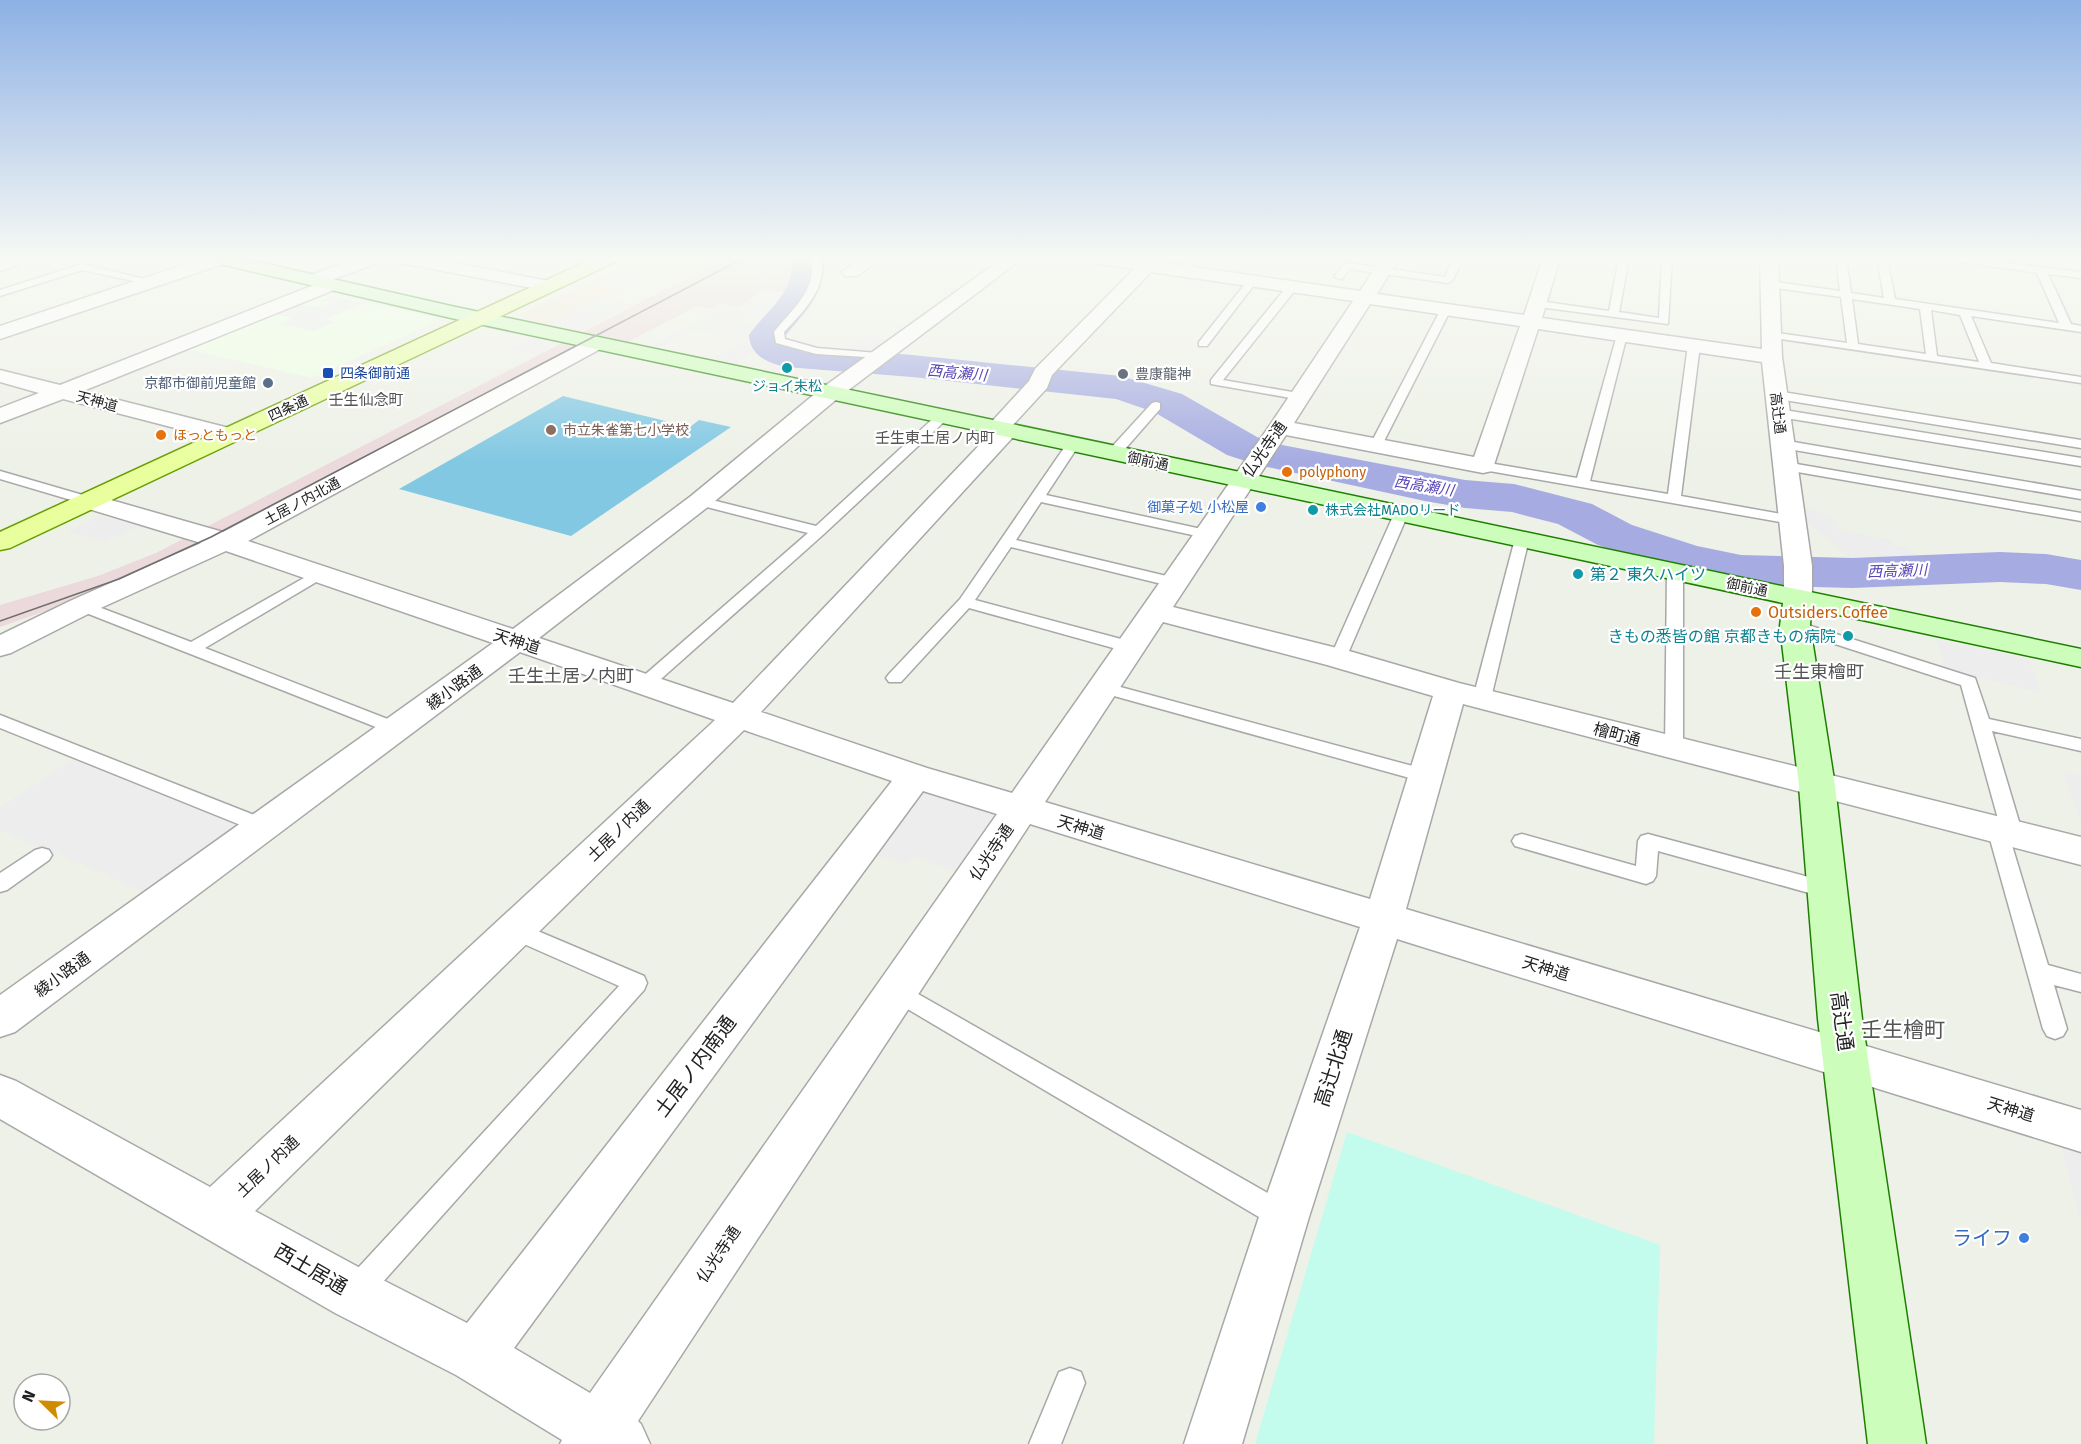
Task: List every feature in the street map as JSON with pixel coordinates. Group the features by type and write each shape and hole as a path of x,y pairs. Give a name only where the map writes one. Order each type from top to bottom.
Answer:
{"main road":[{"name":"四条通","path":"0,542 464,325"}],"street":[{"path":"0,333 23,325"},
{"path":"0,416 220,325"},
{"name":"御前通","path":"513,325 1114,453 1261,454 1401,514 1675,571 1797,593 2081,658"},
{"name":"綾小路通","path":"0,1019 516,641 700,501 830,393 922,325"},
{"name":"土居ノ内通","path":"216,1215 739,716 1001,430 1041,378 1091,325"},
{"name":"仏光寺通","path":"603,1440 897,991 1261,454 1345,325"},
{"path":"1261,454 1376,445 1483,466 1531,325"},
{"path":"1584,325 1622,335 1694,345 1771,346"},
{"name":"高辻通","path":"1770,325 1777,404 1792,520 1797,593 1840,1019 1897,1444"},
{"name":"土居ノ内北通","path":"0,647 82,606 225,542 597,344"},
{"name":"天神道","path":"0,376 229,435"},
{"name":"天神道","path":"88,501 225,542 915,776 2081,1131"},
{"name":"檜町通","path":"1164,596 1338,658 1466,695 2006,834 2081,851"},
{"name":"高辻北通","path":"1213,1444 1284,1217 1383,919 1424,776 1466,695"},
{"name":"土居ノ内南通","path":"475,1356 915,776"},
{"name":"西土居通","path":"0,1095 354,1294 475,1356 603,1440"}],"lane":[{"path":"785,325 779,332 780,341 816,351 873,360"},
{"path":"1203,345 1218,325"},
{"path":"1261,325 1215,382 1298,397"},
{"path":"1376,445 1438,325"},
{"path":"1850,325 1853,347"},
{"path":"1928,325 1932,358"},
{"path":"1969,325 1986,366"},
{"path":"2062,325 2081,328"},
{"path":"1582,484 1622,335"},
{"path":"1674,500 1694,345"},
{"path":"1771,346 1853,347 2081,380"},
{"path":"1777,404 2081,444"},
{"path":"1777,404 2081,462"},
{"path":"1114,453 1156,406"},
{"path":"646,683 819,531 942,417"},
{"path":"896,678 966,602 1073,445"},
{"path":"1784,455 2081,495"},
{"path":"1784,455 2081,517"},
{"path":"1483,466 1792,520"},
{"path":"0,475 88,501"},
{"path":"1038,497 1206,534"},
{"path":"700,501 819,531"},
{"path":"1338,658 1401,514"},
{"path":"1466,695 1522,539"},
{"path":"1007,542 1164,596"},
{"path":"1674,749 1675,571"},
{"path":"193,648 318,575"},
{"path":"1797,593 1969,682 1981,723 2038,972 2055,1029"},
{"path":"966,602 1130,647"},
{"path":"82,606 398,729"},
{"path":"1102,687 1424,776"},
{"path":"0,721 265,827"},
{"path":"1981,723 2081,745"},
{"path":"1522,841 1646,876 1648,841 1827,890"},
{"path":"0,884 42,855"},
{"path":"354,1294 636,983 514,930"},
{"path":"2038,972 2081,983"},
{"path":"897,991 1284,1217"},
{"path":"1045,1444 1070,1383"}],"shaded area":[{"path":"239,325 428,325 312,378 182,348"},
{"path":"286,325 327,325 313,331"},
{"path":"548,325 592,325 579,332"},
{"path":"554,325 589,325 580,330"},
{"path":"596,325 660,325 628,342 603,336 235,531 94,594 0,627 0,605 98,576 156,553"},
{"path":"688,325 765,325 751,341 692,330 659,347 651,346"},
{"path":"867,336 894,341 871,354 840,352"},
{"path":"532,338 557,343 535,354 509,349"},
{"path":"743,341 755,344 759,348 733,364 711,360"},
{"path":"563,396 690,427 699,420 731,427 571,536 399,489"},
{"path":"1801,505 1832,517 1837,530 1891,540 1894,545 1905,547 1920,557 1853,561 1804,519"},
{"path":"101,516 138,526 105,542 68,531"},
{"path":"1937,640 2028,659 2042,693 1945,669"},
{"path":"73,760 245,828 152,896 59,854 0,831 0,807"},
{"path":"2062,771 2081,776 2081,822"},
{"path":"921,784 1000,812 958,871 913,856 906,864 868,852"},
{"path":"1347,1132 1660,1245 1654,1444 1255,1444"},
{"path":"2059,1138 2081,1145 2081,1217 2079,1216"}],"waterway":[{"name":"西高瀬川","path":"775,325 767,335 768,342 772,348 786,356 912,366 1121,388 1168,403 1242,446 1273,456 1465,494 1514,498 1575,514 1615,535 1686,559 1741,570 1852,573 2000,567 2046,569 2081,575"}],"tram line":[{"path":"0,621 119,579 211,537 615,325"}],"place":[{"name":"ジョイ未松","path":"787,368"},
{"name":"四条御前通","path":"328,373"},
{"name":"豊康龍神","path":"1123,374"},
{"name":"京都市御前児童館","path":"268,383"},
{"name":"市立朱雀第七小学校","path":"551,430"},
{"name":"ほっともっと","path":"161,435"},
{"name":"polyphony","path":"1287,472"},
{"name":"御菓子処 小松屋","path":"1261,507"},
{"name":"株式会社MADOリード","path":"1313,510"},
{"name":"第２ 東久ハイツ","path":"1578,574"},
{"name":"Outsiders Coffee","path":"1756,612"},
{"name":"きもの悉皆の館 京都きもの病院","path":"1848,636"},
{"name":"ライフ","path":"2024,1238"}],"district":[{"name":"壬生仙念町","path":"366,400"},
{"name":"壬生東土居ノ内町","path":"935,438"},
{"name":"壬生東檜町","path":"1819,672"},
{"name":"壬生土居ノ内町","path":"571,676"},
{"name":"壬生檜町","path":"1903,1030"}]}
